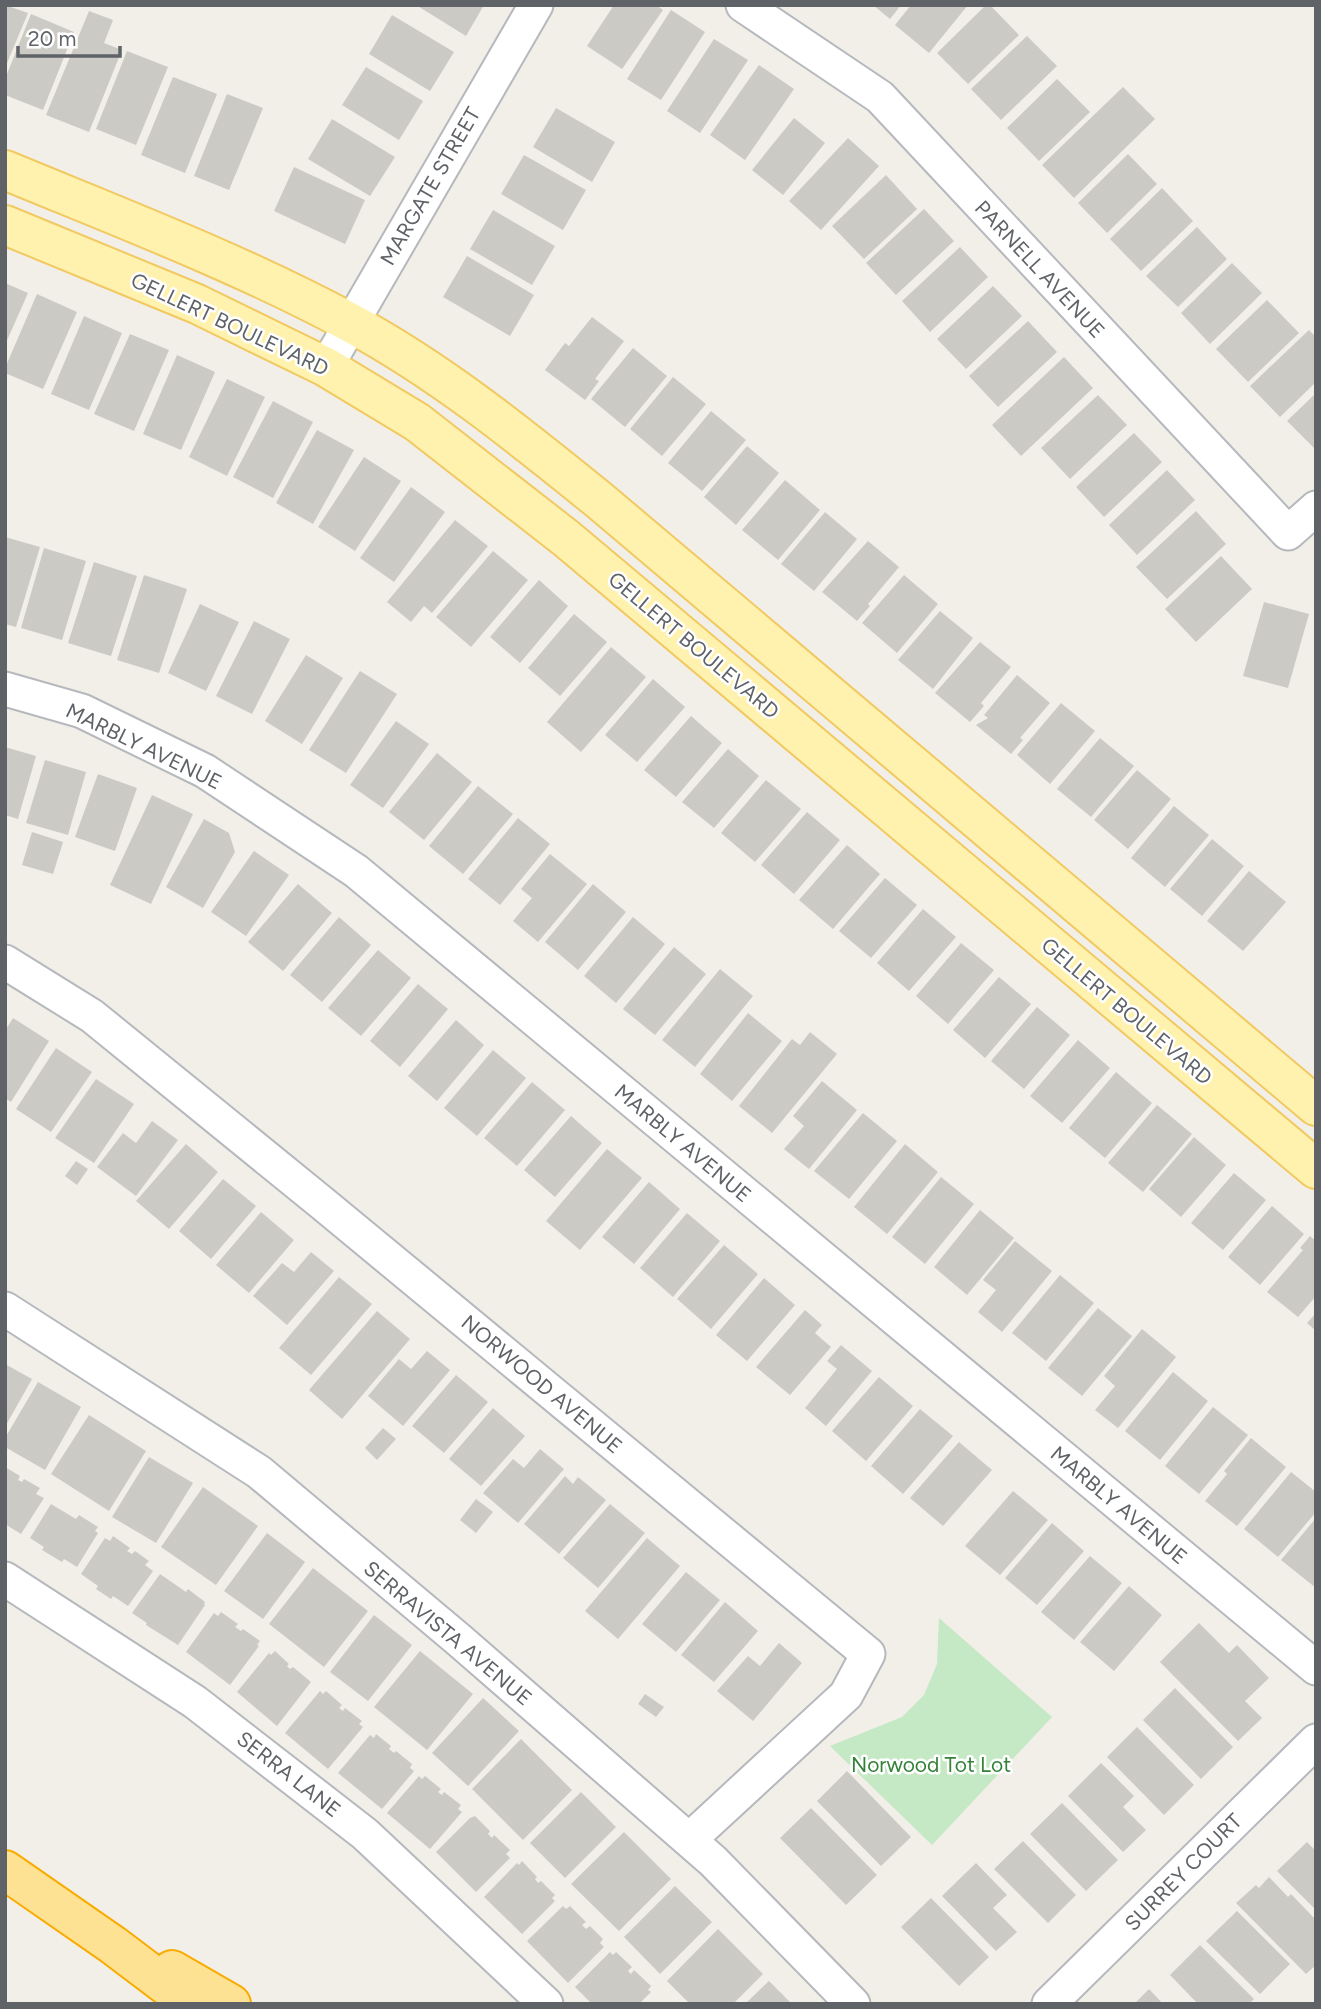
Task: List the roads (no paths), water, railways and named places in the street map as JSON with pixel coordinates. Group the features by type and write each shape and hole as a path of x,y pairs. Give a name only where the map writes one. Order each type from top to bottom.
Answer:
{"highway":[{"path":"5,1870 191,2004"},
{"path":"53,1903 231,2004"}],"main road":[{"path":"5,170 218,258 350,323 445,380 599,500 1316,1106"},
{"name":"GELLERT BOULEVARD","path":"5,225 197,304 326,367 417,422 567,539 1316,1169"}],"street":[{"name":"MARGATE STREET","path":"326,367 536,5"},
{"name":"PARNELL AVENUE","path":"743,5 880,97 1288,533 1316,508"},
{"name":"MARBLY AVENUE","path":"5,689 82,711 205,771 356,871 1316,1668"},
{"name":"NORWOOD AVENUE","path":"5,962 103,1025 868,1654 846,1695 689,1840"},
{"name":"SERRAVISTA AVENUE","path":"5,1309 258,1472 459,1640 713,1861 853,2004"},
{"name":"SERRA LANE","path":"5,1579 195,1702 365,1833 546,2004"},
{"name":"SURREY COURT","path":"1049,2004 1316,1741"}],"park label":[{"name":"Norwood Tot Lot","path":"931,1764"}]}
